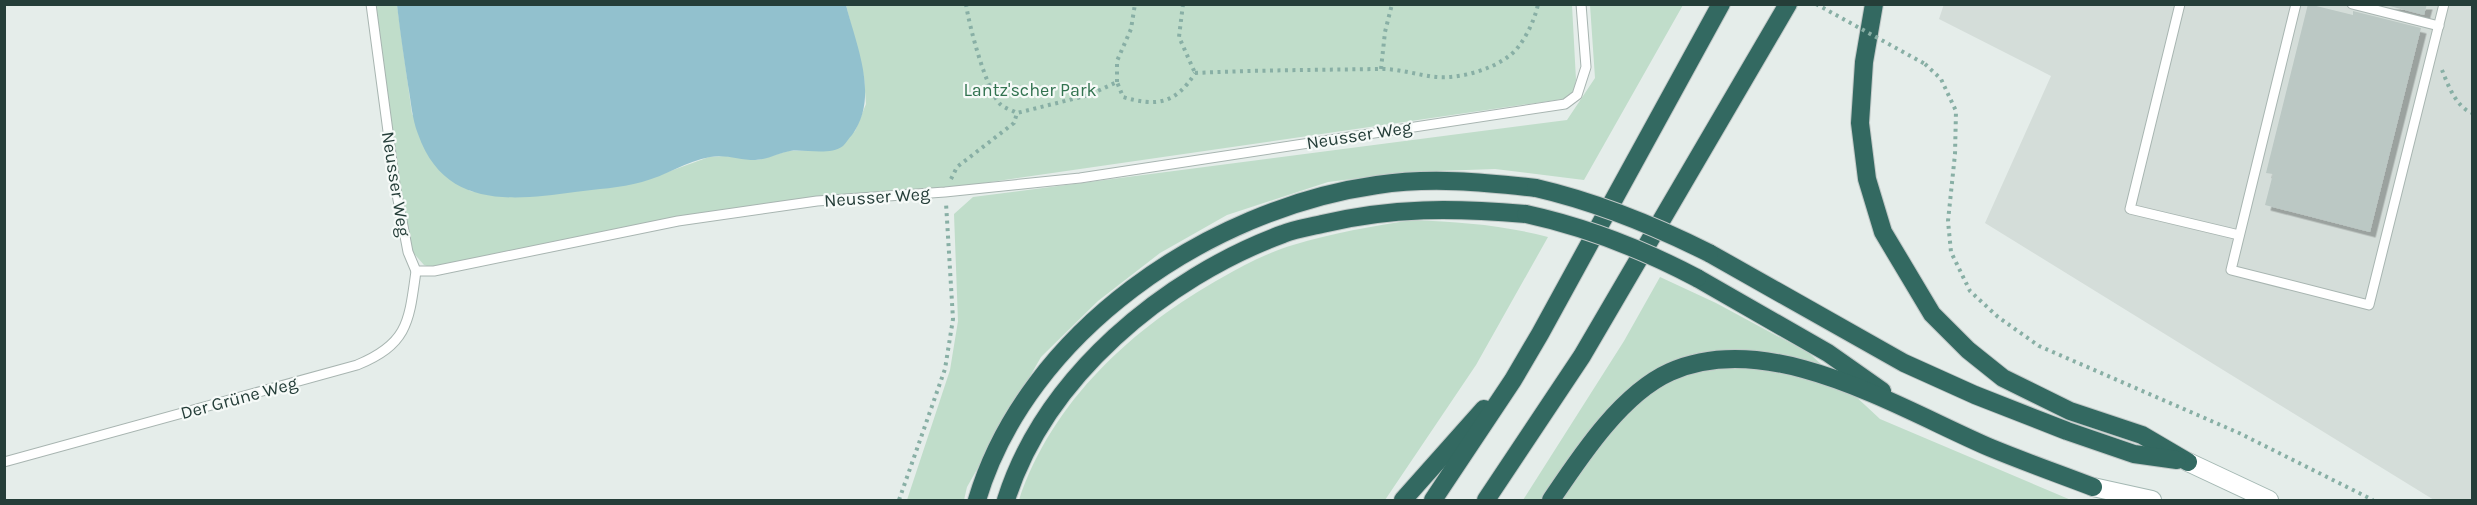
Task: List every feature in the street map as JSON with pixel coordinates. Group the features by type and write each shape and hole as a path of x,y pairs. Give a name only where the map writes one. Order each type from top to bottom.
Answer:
{"highway":[{"path":"1433,501 1513,380 1721,4"},
{"path":"1486,501 1582,356 1788,4"},
{"path":"1874,4 1864,62 1860,123 1867,179 1882,232 1932,314 1968,350 2003,378 2070,411 2142,435 2188,462"},
{"path":"976,501 999,446 1022,403 1055,362 1112,305 1165,264 1220,233 1273,212 1326,196 1377,185 1478,181 1536,188 1574,197 1634,218 1709,253 1904,363 1974,395 2134,454 2188,462"},
{"path":"1006,501 1036,433 1058,399 1126,327 1175,290 1229,259 1283,234 1347,218 1402,210 1465,209 1526,214 1563,222 1624,243 1697,278 1828,353 1904,406"},
{"path":"1551,501 1586,448 1630,399 1670,372 1714,359 1761,359 1813,372 1904,406 1991,447 2093,487"},
{"path":"1403,501 1457,438 1513,380"}],"street":[{"path":"2188,462 2269,501"},
{"path":"2093,487 2152,501"}],"lane":[{"name":"Neusser Weg","path":"371,4 395,184 408,252 416,271 434,271 689,220 817,201 945,192 1080,178 1565,104 1577,95 1586,67 1581,4"},
{"path":"2180,4 2130,209 2239,235"},
{"path":"2296,4 2230,270 2369,304 2444,4"},
{"path":"2352,4 2439,26"},
{"name":"Der Grüne Weg","path":"4,462 357,365 378,356 395,342 408,320 416,271"},
{"path":"2093,487 2118,501"}],"path":[{"path":"966,4 980,59 989,82 1000,104 1017,113 1089,95 1117,82"},
{"path":"1135,4 1131,29 1117,61 1117,82 1123,97 1142,103 1172,98 1186,87 1195,73"},
{"path":"1183,4 1179,37 1195,73"},
{"path":"1381,69 1385,32 1392,4"},
{"path":"1195,73 1381,69 1439,77 1469,74 1496,64 1511,55 1524,37 1538,4"},
{"path":"1816,4 1925,64 1941,79 1956,111 1955,154 1948,221 1951,252 1970,291 1998,317 2039,346 2239,433 2373,501"},
{"path":"2433,47 2452,94 2467,111 2472,113"},
{"path":"899,501 945,369 953,319 945,192 957,167 1014,123 1017,113"}],"shaded area":[{"path":"1944,4 2472,5 2472,500 2434,500 1985,223 2051,76 1939,19"}],"green space":[{"name":"Lantz'scher Park","path":"373,5 397,5 412,114 470,191 508,197 640,182 709,157 726,156 758,160 788,151 821,150 855,131 866,104 864,77 846,5 1572,5 1576,80 1573,94 1563,99 970,185 818,199 433,268 424,265 410,249 397,182"},
{"path":"1590,5 1683,5 1584,180 1495,169 1409,172 1328,182 1227,215 1160,253 1098,301 1041,357 967,487 964,500 907,500 950,370 958,321 954,214 973,197 1567,120 1595,78"},
{"path":"1413,220 1481,225 1548,237 1476,365 1385,500 1019,500 1052,430 1074,399 1128,343 1158,319 1223,277 1275,251 1338,233"},
{"path":"1660,277 1716,303 1809,353 1880,419 2071,500 1523,500 1624,341"}],"water":[{"path":"397,5 846,5 860,54 865,88 864,104 860,120 852,135 843,146 831,151 790,151 755,160 710,157 625,186 527,197 482,194 462,187 444,176 430,158 418,134 412,110"}],"building":[{"path":"2308,4 2353,15 2353,11 2421,28 2370,232 2265,205 2273,174 2266,173"},
{"path":"2382,4 2427,4 2424,15"}]}
